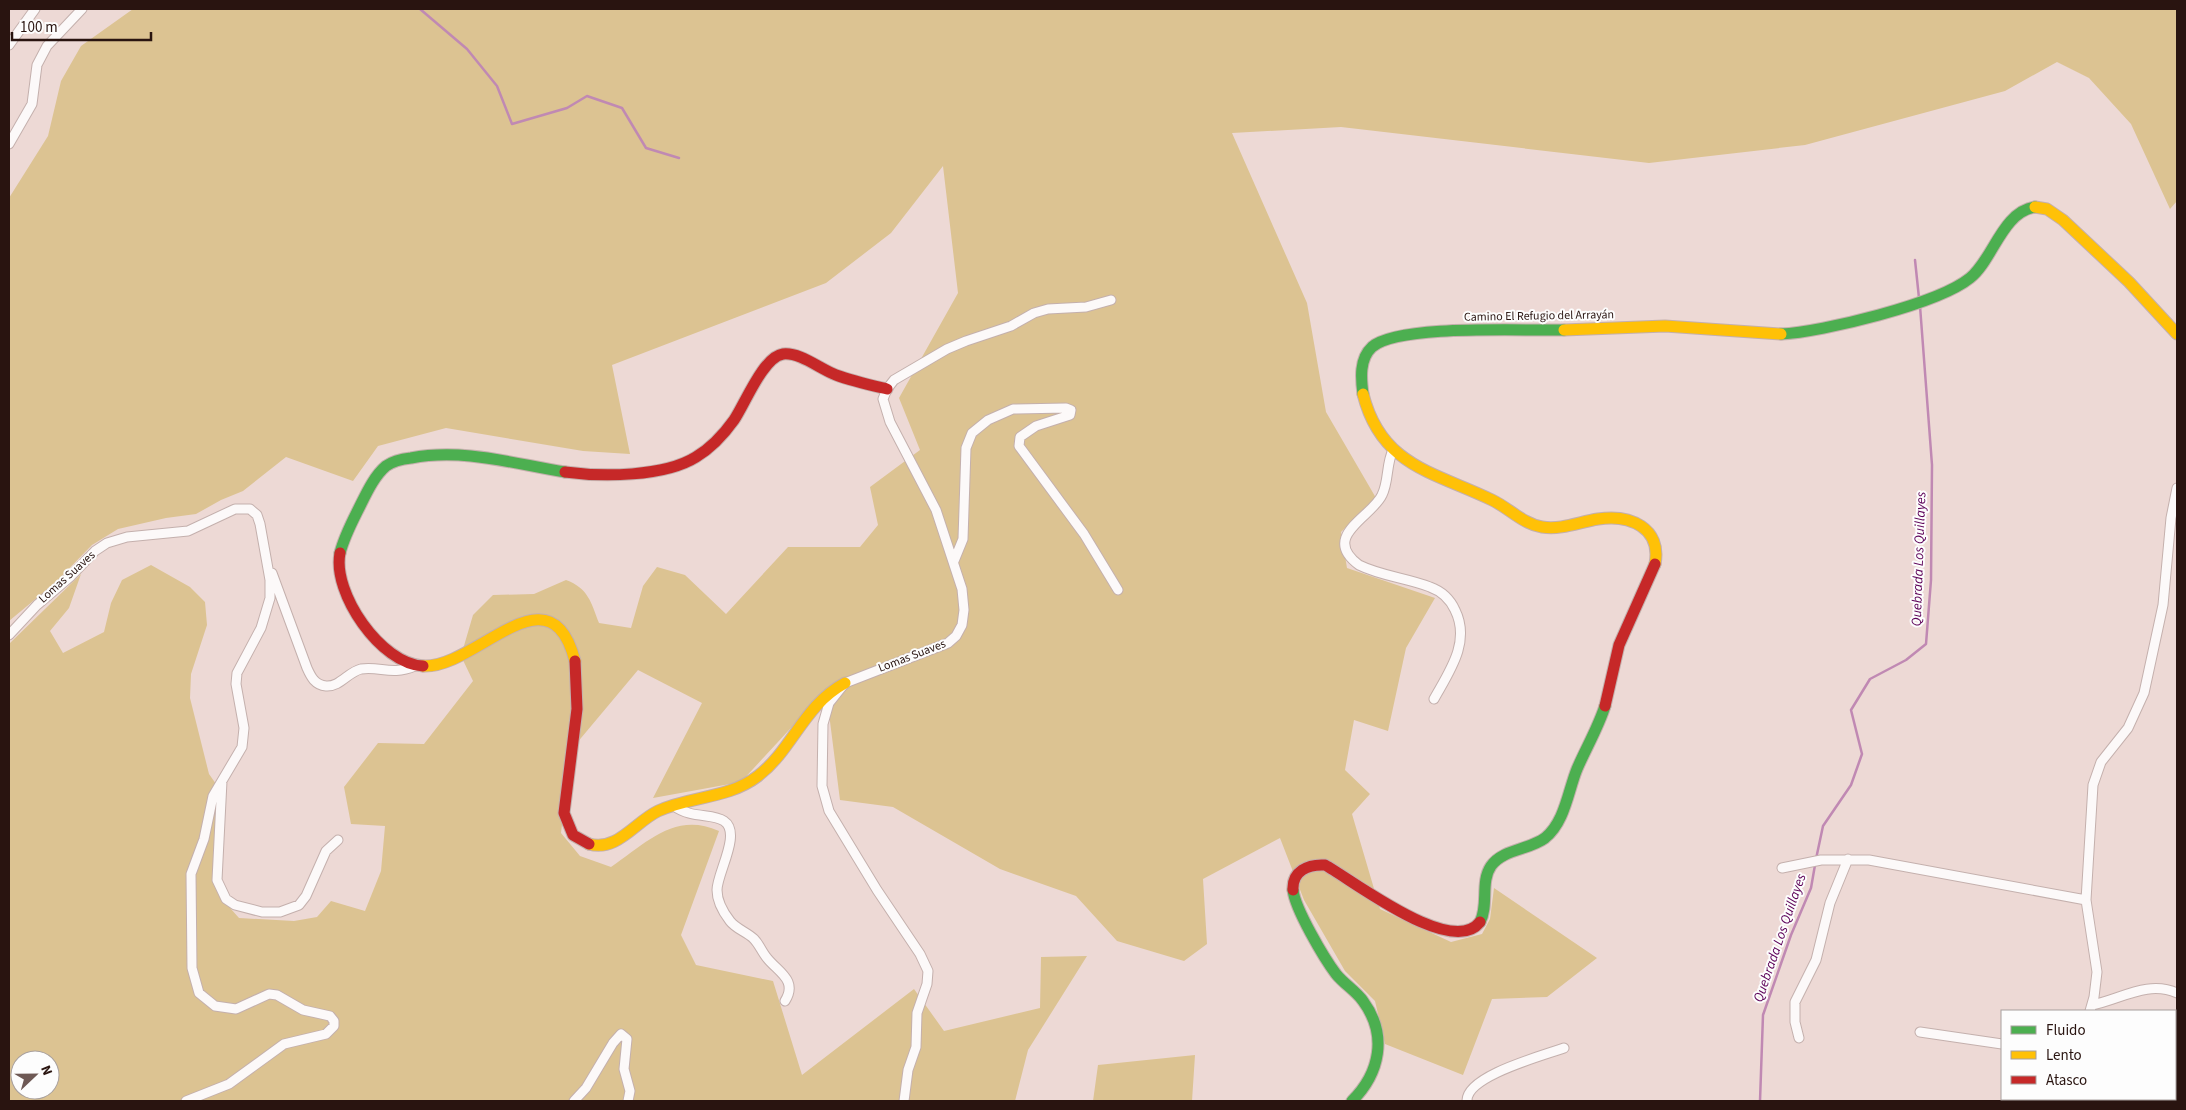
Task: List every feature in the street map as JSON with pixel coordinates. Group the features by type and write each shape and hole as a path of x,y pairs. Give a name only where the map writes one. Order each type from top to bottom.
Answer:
{"street":[{"path":"9,45 35,9"},
{"path":"9,144 32,104 36,66 47,46 82,9"},
{"path":"70,20 88,9"},
{"name":"Camino El Refugio del Arrayán","path":"1352,1101 1365,1088 1374,1070 1378,1049 1372,1015 1364,1002 1339,977 1327,960 1293,893 1294,876 1310,865 1325,865 1427,924 1454,932 1468,931 1475,928 1484,915 1487,874 1490,866 1500,858 1539,842 1557,824 1576,772 1602,714 1617,652 1648,584 1656,555 1652,536 1642,527 1633,523 1603,517 1562,526 1537,526 1487,498 1422,472 1406,462 1393,450 1369,412 1362,387 1362,368 1367,354 1374,346 1382,342 1493,328 1547,330 1670,326 1763,334 1785,334 1821,328 1941,295 1965,284 1982,269 2015,217 2025,209 2034,207 2053,212 2078,233 2099,252 2177,334"},
{"path":"415,666 392,654 371,632 346,595 338,571 339,555 344,540 376,478 387,465 418,457 449,456 509,460 588,474 674,467 697,457 717,439 743,406 771,361 782,354 794,356 822,370 887,389 894,380 947,350 1011,326 1034,313 1048,309 1086,307 1111,300"},
{"name":"Lomas Suaves","path":"845,682 936,649 956,636 962,625 964,610 962,589 954,561 936,510 890,422 883,399 887,389"},
{"path":"954,561 963,539 966,448 972,433 988,420 1013,410 1066,408 1070,410 1070,415 1028,430 1020,437 1019,446 1066,508 1118,590"},
{"path":"1393,450 1381,498 1349,530 1346,544 1351,557 1359,565 1434,589 1445,596 1453,607 1460,627 1459,648 1453,666 1434,700"},
{"path":"2177,488 2170,527 2163,600 2144,692 2128,728 2105,756 2095,777 2086,900 2097,972 2091,1008 2148,989 2168,989 2177,993"},
{"name":"Lomas Suaves","path":"9,635 36,605 71,576 95,551 107,543 127,538 188,531 235,509 250,509 259,519 268,566"},
{"path":"268,566 278,585 303,659 315,681 331,686 361,669 394,672 415,666 442,665 526,622 538,618 550,620 569,639 577,663 575,726 564,810 566,822 571,832 588,845 610,843 621,838 655,812 724,793 757,777 823,696 845,682"},
{"path":"186,1101 229,1084 284,1044 326,1034 334,1026 334,1021 330,1016 303,1010 277,994 269,994 242,1007 230,1009 210,1004 197,988 190,955 193,917 191,874 204,839 211,802 240,753 244,740 237,678 241,662 256,638 268,608 270,589 268,566"},
{"path":"845,682 829,703 823,724 822,779 825,802 877,890 920,954 928,971 927,984 917,1013 916,1047 907,1078 904,1101"},
{"path":"222,781 222,811 216,866 217,880 226,899 235,905 262,912 280,912 299,905 306,896 326,851 338,840"},
{"path":"674,806 686,814 722,820 728,825 731,834 730,844 717,884 719,903 734,926 753,938 768,960 784,974 790,988 785,1001"},
{"path":"1782,868 1821,860 1848,859 1891,864 2086,900"},
{"path":"1799,1038 1795,1022 1795,1002 1816,960 1830,903 1848,859"},
{"path":"1920,1032 2001,1044"},
{"path":"574,1101 589,1084 613,1043 621,1034 627,1039 624,1060 630,1090 628,1101"},
{"path":"1467,1101 1466,1094 1473,1086 1489,1076 1564,1048"}],"shaded area":[{"path":"133,9 2177,9 2177,201 2170,209 2131,124 2089,78 2057,62 2005,91 1805,145 1649,163 1341,127 1232,133 1307,303 1326,412 1376,498 1341,532 1347,568 1435,598 1406,648 1388,731 1354,720 1345,770 1370,794 1352,814 1380,909 1451,942 1482,934 1490,919 1494,888 1597,958 1547,997 1492,999 1463,1075 1385,1044 1375,1001 1345,971 1304,900 1280,838 1203,879 1207,944 1184,961 1117,941 1076,896 1000,869 893,807 840,800 826,690 741,782 653,798 702,703 638,670 571,750 561,833 580,856 611,867 649,840 675,827 688,825 703,826 719,831 681,935 696,965 773,981 802,1075 914,989 944,1031 1040,1008 1041,957 1087,956 1028,1050 1015,1101 9,1101 9,644 81,574 69,608 50,631 63,653 104,632 111,603 122,580 151,565 190,587 205,602 207,625 191,674 190,698 209,774 221,791 219,879 231,909 239,918 294,921 317,917 331,901 365,911 381,871 385,826 351,824 344,787 378,743 424,744 473,681 461,656 473,615 493,595 534,594 566,580 579,587 588,597 599,623 631,628 643,586 657,567 685,575 726,614 788,547 860,547 878,525 870,487 920,450 899,398 958,293 943,166 891,233 826,283 612,365 630,454 583,451 446,428 378,446 353,481 286,457 243,491 221,500 196,514 166,518 118,529 92,545 56,582 9,621 9,198 48,136 61,81 81,46"},
{"path":"1195,1055 1192,1101 1093,1101 1098,1065"}],"waterway":[{"path":"420,9 467,49 497,86 512,124 567,108 587,96 622,108 646,148 679,158"},
{"name":"Quebrada Los Quillayes","path":"1915,260 1919,298"},
{"name":"Quebrada Los Quillayes","path":"1816,859 1823,826 1851,785 1862,754 1851,710 1870,679 1906,660 1926,644 1931,580 1932,465 1920,306"},
{"name":"Quebrada Los Quillayes","path":"1760,1101 1763,1015 1791,935 1811,888 1815,865"}],"traffic: fast":[{"path":"1781,334 1823,328 1879,315 1907,307 1954,288 1970,278 1978,270 2014,218 2024,211 2035,207"},
{"path":"1363,394 1362,376 1365,357 1372,347 1386,340 1408,335 1464,330 1564,330"},
{"path":"340,553 348,530 371,486 382,470 395,462 431,455 470,456 565,472"},
{"path":"1480,922 1484,908 1486,879 1491,866 1502,856 1539,842 1557,824 1562,815 1577,769 1605,706"},
{"path":"1293,890 1304,921 1324,957 1336,974 1363,1001 1376,1027 1378,1040 1374,1066 1362,1090 1352,1101"}],"traffic: slow":[{"path":"2035,207 2047,209 2063,220 2129,282 2177,334"},
{"path":"1564,330 1665,326 1781,334"},
{"path":"1363,394 1371,418 1383,437 1396,452 1412,464 1492,500 1529,523 1542,527 1557,527 1610,518 1632,522 1641,526 1654,541 1656,552 1655,564"},
{"path":"423,666 444,663 510,628 530,621 548,621 563,633 575,661"},
{"path":"589,844 608,844 625,835 658,811 683,802 734,789 758,776 770,765 819,703 845,683"}],"traffic: jam":[{"path":"565,472 597,475 650,472 683,464 696,457 712,445 734,420 768,363 783,354 803,358 842,377 887,389"},
{"path":"340,553 340,569 344,587 352,606 363,624 376,640 391,653 407,662 423,666"},
{"path":"1605,706 1619,645 1655,564"},
{"path":"575,661 577,709 564,813 573,835 589,844"},
{"path":"1293,890 1293,883 1298,873 1307,867 1325,865 1379,900 1426,924 1448,931 1466,931 1480,922"}]}
